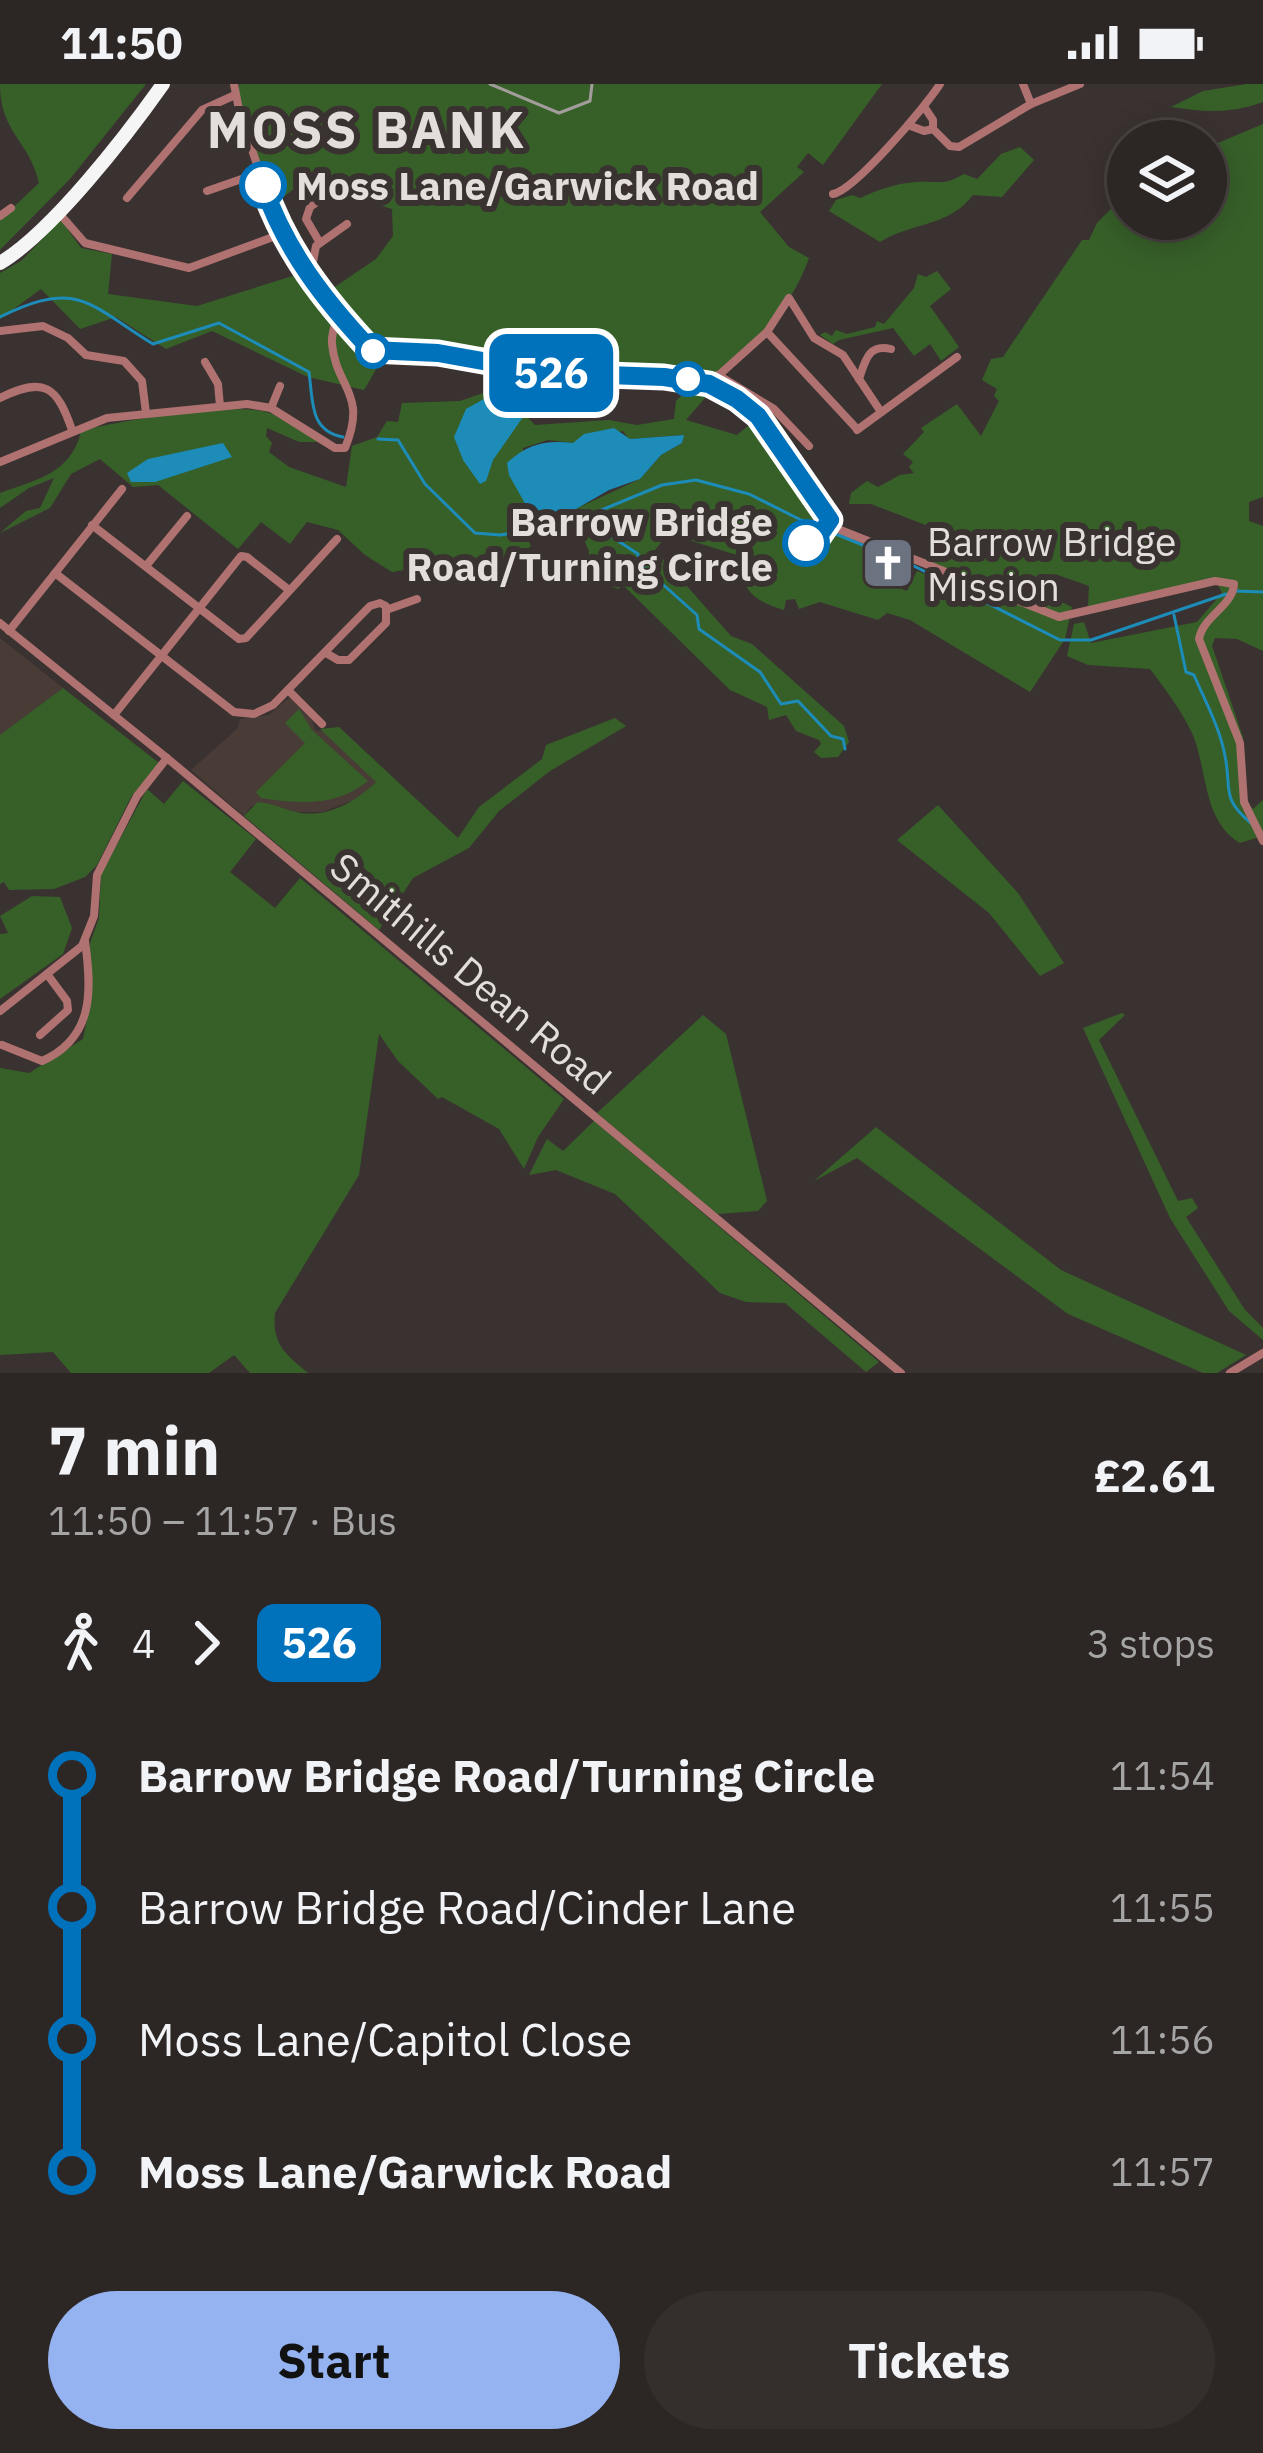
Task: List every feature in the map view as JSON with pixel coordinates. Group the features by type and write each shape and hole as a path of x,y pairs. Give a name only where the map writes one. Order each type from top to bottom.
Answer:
{"highway":[{"path":"0,259 55,205 153,84"},
{"path":"0,259 17,253 58,212 163,84"}],"street":[{"path":"234,84 281,234 338,315 376,352 438,353 550,373 664,377 709,384 758,416 838,529 1059,617 1215,581 1233,589 1202,626 1199,642 1240,743 1244,802 1263,841"},
{"path":"833,194 848,187 925,108 940,84"},
{"path":"1023,84 1030,104"},
{"path":"925,108 933,129 950,146 964,145 1030,104 1080,84"},
{"path":"127,198 202,110 235,95"},
{"path":"908,125 933,129"},
{"path":"207,191 259,173"},
{"path":"320,243 306,219 310,207 324,197"},
{"path":"58,212 85,243 190,268 281,234"},
{"path":"304,269 313,262 320,243 347,224"},
{"path":"709,384 767,332 788,298 814,338 843,355 881,412"},
{"path":"0,462 107,418 220,406 271,408 335,448 345,448 353,398 331,340 338,315"},
{"path":"0,329 43,326 68,338 86,355 124,361 142,381 146,413"},
{"path":"767,332 829,394 855,431 958,357"},
{"path":"859,380 869,353 878,347 891,349"},
{"path":"210,364 220,406"},
{"path":"718,375 774,409 809,446"},
{"path":"271,408 280,386"},
{"path":"0,398 24,387 49,389 62,401 72,430"},
{"path":"9,631 122,489"},
{"path":"146,566 187,516"},
{"path":"92,525 236,639 243,639 337,539"},
{"path":"114,715 241,556 289,590"},
{"path":"55,573 234,712 265,711 370,605 380,603 389,609"},
{"path":"389,609 417,599"},
{"path":"326,652 338,660 349,660 386,623 389,609"},
{"name":"Smithills Dean Road","path":"0,623 901,1373"},
{"path":"288,690 322,724"},
{"path":"2,1010 79,950 94,916 97,875 136,796 167,758"},
{"path":"2,1045 38,1062 52,1057 79,1034 87,994 85,939"},
{"path":"40,1035 68,1010 67,1001 47,974"},
{"path":"1230,1373 1263,1353"}],"shaded area":[{"path":"0,638 63,688 0,735"},
{"path":"290,697 312,720 315,730 325,732 377,782 356,799 322,812 295,812 267,803 251,806 244,816 191,770 238,728 240,719 269,715"}],"green space":[{"path":"0,84 146,84 70,179 0,250 0,220 39,183 5,114"},
{"path":"239,84 882,84 823,165 808,153 797,167 804,172 760,212 789,247 809,258 781,310 714,379 551,370 438,353 377,353 338,315 326,293 376,259 393,236 392,209 337,192 319,170 274,204 239,100"},
{"path":"1263,84 1263,102 1217,111 1171,107 1203,91"},
{"path":"1263,124 1263,497 1249,502 1249,521 1263,526 1263,651 1237,639 1215,638 1212,646 1243,737 1241,797 1253,809 1263,800 1263,836 1240,843 1219,822 1192,733 1150,669 1088,665 1067,656 1074,624 1084,622 1091,643 1197,622 1222,593 1215,579 1088,607 1089,586 1055,574 1045,594 1072,607 1065,639 1030,692 910,620 887,613 878,620 820,602 799,609 795,599 786,600 784,610 773,607 745,585 740,556 679,537 664,539 655,550 731,636 752,644 844,726 849,742 838,757 821,758 814,752 819,740 796,731 786,715 769,720 767,707 730,690 623,585 618,589 608,585 607,576 588,561 589,551 579,529 553,537 526,535 531,546 516,559 462,569 459,561 392,572 338,530 307,522 290,544 261,522 238,549 158,485 133,487 100,459 71,474 50,508 0,533 26,511 40,508 54,478 0,508 0,493 51,473 70,457 81,431 98,427 206,411 270,413 319,442 299,442 267,428 272,443 269,452 289,467 346,487 352,446 377,437 387,421 398,422 402,403 460,401 498,388 535,425 609,420 637,425 674,419 676,401 690,387 710,392 686,420 737,435 755,420 824,520 803,540 807,556 826,553 830,529 878,550 870,565 871,577 907,591 917,571 964,589 969,578 923,563 936,529 871,504 849,504 851,493 867,481 878,487 914,473 909,467 913,462 903,454 924,432 921,428 957,404 981,436 999,401 994,396 997,389 982,380 991,359 1003,357 1107,213 1107,240 1227,240 1227,139","holes":["623,431 629,439 683,435 682,443 661,455 640,479 569,512 554,514 527,507 523,448 548,440 573,443"]},
{"path":"1020,147 1034,160 1002,197 973,195 953,213 880,242 829,211 836,200 852,195 860,198 902,184 946,182 964,174 977,179 1001,154"},
{"path":"61,220 81,248 112,254 108,294 197,306 302,273 347,332 382,359 364,390 308,377 212,331 166,349 116,317 80,329 41,289 0,319 0,273 21,261"},
{"path":"937,271 951,289 930,306 959,347 941,361 930,344 914,356 893,328 833,344 820,335 832,336 836,330 847,334 875,327 877,321 884,324 914,288 918,274 926,277"},
{"path":"63,688 159,763 131,797 97,865 85,877 54,889 9,890 4,882 0,884 0,735"},
{"path":"299,709 312,730 368,781 317,802 261,798 256,792 305,743 285,723"},
{"path":"615,718 626,726 550,771 499,811 469,848 413,878 379,930 244,816 258,802 307,814 329,811 376,782 320,729 339,727 458,838 479,807 542,759 546,745"},
{"path":"183,781 256,839 230,872 275,908 300,878 564,1099 538,1137 524,1169 499,1129 438,1099 398,1061 379,1034 359,1175 275,1313 282,1348 308,1373 250,1373 234,1355 209,1373 71,1373 53,1352 0,1355 0,1068 29,1073 83,1039 101,874 147,789 164,804"},
{"path":"938,805 1018,893 1064,963 1040,976 989,913 897,840"},
{"path":"32,896 60,897 72,928 63,954 0,999 0,934 8,933 0,916"},
{"path":"703,1015 726,1034 767,1201 758,1211 717,1214 597,1113"},
{"path":"1125,1015 1099,1040 1178,1201 1192,1198 1198,1208 1186,1217 1245,1310 1263,1328 1263,1340 1229,1311 1170,1218 1083,1028"},
{"path":"594,1121 879,1362 866,1372 785,1303 746,1302 720,1293 615,1194 556,1170 529,1175 547,1139 563,1151"},
{"path":"876,1127 1061,1270 1246,1355 1217,1373 1203,1373 1068,1314 857,1158 814,1181"}],"water":[{"path":"491,395 503,396 523,417 480,484 454,437 466,409"},
{"path":"614,428 630,439 684,435 682,443 661,455 640,479 569,513 527,507 507,463 537,445 573,443 584,434"},
{"path":"223,443 232,457 155,482 131,482 127,473 148,459"}],"waterway":[{"path":"0,317 47,299 65,298 96,307 153,344 219,323 309,372 318,421 343,437"},
{"path":"378,439 398,440 425,484 475,533 538,529 587,516 662,485 696,480 749,494 910,564 1060,640 1091,640 1226,594"},
{"path":"582,517 638,554 639,563 697,615 699,629 760,672 781,704 798,701 831,736 843,739 845,749"},
{"path":"1235,591 1263,592"},
{"path":"1174,615 1186,672 1194,675 1220,735 1231,800 1252,824"}],"tram line":[{"path":"490,84 559,113 590,101 592,84"}],"bus line":[{"name":"526","path":"263,185 281,234 338,315 371,350 438,353 550,373 694,380 737,399 768,428 830,520 819,536 811,536 806,543"}],"place":[{"name":"Moss Lane/Garwick Road","path":"263,185"},
{"name":"Barrow Bridge Road/Turning Circle","path":"806,543"},
{"name":"Barrow Bridge Mission","path":"888,563"}],"district":[{"name":"MOSS BANK","path":"367,129"}]}
